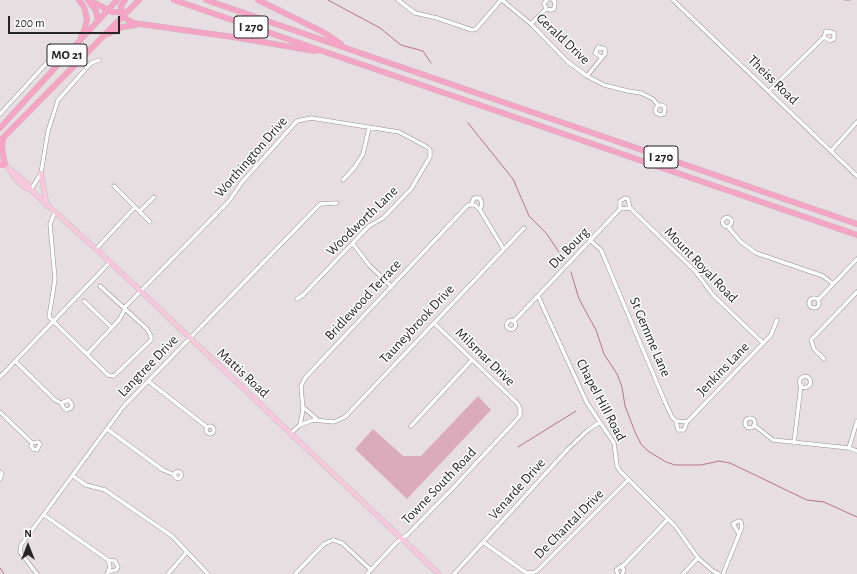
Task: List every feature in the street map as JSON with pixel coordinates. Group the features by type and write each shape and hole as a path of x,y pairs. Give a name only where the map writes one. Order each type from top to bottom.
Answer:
{"highway":[{"path":"78,42 85,28 87,18 84,7 79,0"},
{"path":"88,0 108,10 124,13"},
{"path":"88,0 96,11 98,21"},
{"name":"MO 21","path":"0,128 117,0"},
{"path":"125,0 121,6 129,21 140,24 241,38 329,53"},
{"name":"I 270","path":"174,0 857,235"},
{"name":"I 270","path":"206,0 857,224"},
{"path":"258,0 323,32 348,49"},
{"name":"MO 21","path":"1,140 104,36 124,13 137,2"},
{"path":"104,36 122,27 140,24"},
{"path":"1,140 3,165"}],"main road":[{"name":"Mattis Road","path":"0,161 28,184 31,190 47,206 141,291 439,574"},
{"path":"41,173 47,206"}],"street":[{"path":"398,0 415,13 437,18 472,30 476,29 502,0"},
{"name":"Gerald Drive","path":"502,0 531,24 568,62 586,76 604,84 641,93 653,99 658,105"},
{"path":"546,9 544,3 547,0"},
{"path":"546,9 554,9 555,2 553,0"},
{"name":"Theiss Road","path":"673,0 857,176"},
{"path":"531,24 546,9"},
{"path":"769,91 824,37"},
{"path":"0,114 55,54"},
{"path":"586,76 601,57"},
{"path":"31,190 41,173 53,111 61,95 91,63 100,60"},
{"name":"Worthington Drive","path":"87,354 119,320 125,308 185,244 229,201 242,182 297,121 311,118 399,132 427,146 430,150"},
{"path":"831,151 857,122"},
{"path":"343,180 355,167 363,154 369,128"},
{"name":"Woodworth Lane","path":"298,299 370,226 383,218 411,189 430,157 430,150"},
{"path":"114,186 150,222"},
{"path":"140,212 154,197"},
{"path":"480,210 482,204 480,198 474,198 471,205 475,205 480,210 503,248"},
{"name":"Du Bourg","path":"514,321 620,209 620,201 625,198 630,202 630,208"},
{"name":"Langtree Drive","path":"37,574 20,550 21,545 123,407 320,204 337,203"},
{"name":"Bridlewood Terrace","path":"300,425 303,408 301,386 305,378 468,205 471,205"},
{"path":"96,249 135,207"},
{"path":"620,209 630,208"},
{"name":"Mount Royal Road","path":"630,208 695,271 713,295 763,343"},
{"path":"55,212 50,224 54,289 48,314 52,322 108,374 114,376 151,340 151,336 147,329 100,286"},
{"path":"728,227 741,242 756,253 823,276 833,284"},
{"name":"Tauneybrook Drive","path":"291,433 300,425 313,420 334,422 344,417 503,248 524,228"},
{"name":"St Gemme Lane","path":"592,240 601,250 665,402 672,417 676,421"},
{"path":"353,244 369,264 391,286"},
{"path":"818,300 857,260"},
{"path":"0,377 110,262"},
{"path":"824,359 814,349 811,340 857,292"},
{"name":"Chapel Hill Road","path":"538,296 587,403 615,447 617,466 628,480 668,519 684,537 698,558 719,574"},
{"path":"84,301 112,328"},
{"name":"Jenkins Lane","path":"687,422 771,335 777,320"},
{"name":"Milsmar Drive","path":"434,323 520,408"},
{"path":"410,426 472,360"},
{"path":"15,361 55,400 61,403"},
{"path":"148,381 207,427"},
{"path":"794,442 801,385"},
{"path":"303,408 311,415 321,420"},
{"name":"Towne South Road","path":"367,574 452,489 508,430 520,416 520,408"},
{"path":"0,412 32,443"},
{"path":"676,421 687,422 684,430 680,431 677,428 676,421"},
{"path":"849,448 857,421"},
{"name":"Venarde Drive","path":"454,574 568,449 588,430 600,422"},
{"path":"754,425 773,440 849,448 857,451"},
{"path":"107,429 163,470 174,475"},
{"path":"0,472 2,474 0,479"},
{"path":"73,476 86,485 105,490 172,536 208,574"},
{"name":"De Chantal Drive","path":"483,542 525,572 532,573 537,571 628,480"},
{"path":"44,515 108,560 115,561 118,567 116,570 107,573"},
{"path":"618,574 617,568 622,567 668,519"},
{"path":"723,574 739,534"},
{"path":"295,574 324,544 333,540 342,543 371,570"},
{"path":"168,574 188,552"},
{"path":"683,574 698,558"},
{"path":"107,573 110,567 108,560"},
{"path":"622,567 624,570 622,574"}],"shaded area":[{"path":"478,396 491,410 407,499 355,449 373,429 403,456 421,456"}],"waterway":[{"path":"328,0 380,28 401,45 423,51 431,63"},
{"path":"845,0 850,0"},
{"path":"468,123 513,179 529,216 547,234 564,260"},
{"path":"571,272 579,299 596,330 604,354 617,374 622,387 625,406 635,432 641,444 648,451 666,462 675,465 701,465 719,461 730,463 807,500 824,502 857,517"},
{"path":"518,447 576,411"},
{"path":"0,568 4,574"}]}
